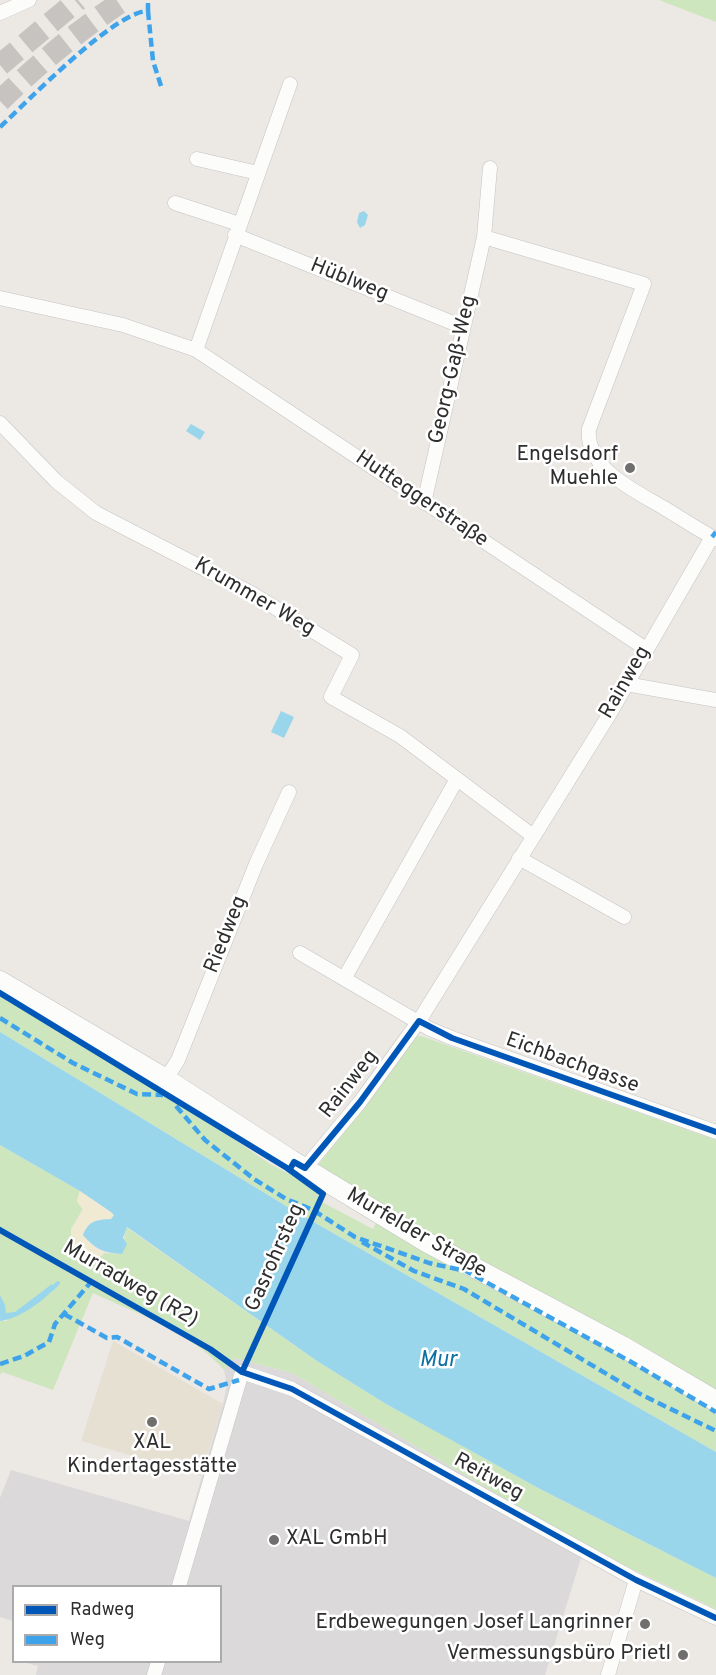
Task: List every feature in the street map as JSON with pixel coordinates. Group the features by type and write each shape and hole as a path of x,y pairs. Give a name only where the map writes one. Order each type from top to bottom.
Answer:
{"street":[{"path":"0,13 29,0"},
{"path":"196,350 290,84"},
{"path":"198,159 258,173"},
{"name":"Georg-Gaß-Weg","path":"424,503 484,237 490,168"},
{"name":"Hüblweg","path":"175,203 463,327"},
{"name":"Rainweg","path":"305,1168 360,1102 419,1021 714,538 617,479 595,456 591,447 589,429 644,284 484,237"},
{"name":"Hutteggerstraße","path":"0,298 123,325 196,350 646,649"},
{"name":"Krummer Weg","path":"0,423 56,481 96,513 251,593 352,655 331,697 400,736 533,836"},
{"path":"626,684 716,700"},
{"path":"345,978 456,779"},
{"name":"Riedweg","path":"166,1079 178,1060 256,864 289,792"},
{"path":"519,858 624,917"},
{"path":"300,953 419,1021"},
{"name":"Murfelder Straße","path":"0,981 166,1079 428,1243 622,1346 716,1401"},
{"name":"Eichbachgasse","path":"419,1021 452,1038 716,1132"},
{"name":"Reitweg","path":"180,1585 242,1372 292,1389 636,1580 716,1618"},
{"path":"608,1675 636,1580"}],"shaded area":[{"name":"XAL Kindertagesstätte","path":"113,1341 223,1404 201,1476 81,1441"},
{"path":"234,1358 292,1373 592,1550 581,1558 545,1675 36,1675 38,1666 27,1663 222,1663 222,1585 12,1585 12,1621 0,1617 0,1498 11,1470 189,1521 223,1404 227,1385 224,1370"}],"green space":[{"path":"659,0 716,0 716,22"},
{"path":"0,996 187,1107 270,1164 295,1177 317,1193 322,1202 373,1229 377,1221 716,1407 716,1452 291,1209 0,1032"},
{"path":"421,1036 716,1140 716,1395 316,1168 415,1037"},
{"path":"0,1145 80,1191 77,1201 83,1209 71,1229 72,1249 94,1263 104,1253 122,1254 126,1227 317,1361 386,1404 540,1489 716,1578 716,1609 592,1550 292,1373 234,1358 224,1370 211,1357 180,1334 93,1293 53,1390 2,1372 0,1375 0,1321 7,1321 0,1295"}],"sand":[{"path":"80,1191 114,1215 111,1219 96,1220 90,1243 104,1253 95,1263 71,1248 71,1229 83,1210 77,1201"}],"water":[{"path":"364,211 368,215 365,225 360,228 357,222 359,213"},
{"path":"191,424 205,432 200,440 186,431"},
{"path":"281,711 294,717 284,738 271,732"},
{"name":"Mur","path":"0,1032 291,1209 716,1452 716,1578 540,1489 386,1404 317,1361 127,1227 123,1238 127,1244 122,1254 110,1253 92,1244 83,1235 88,1226 98,1221 111,1219 114,1215 80,1191 0,1145"},
{"path":"52,1284 55,1288 37,1304 15,1317 0,1321 0,1295 6,1313 15,1312"}],"pier":[{"path":"310,1216 314,1218 264,1329 260,1326"}],"waterway":[{"path":"52,1289 58,1283"}],"tunnel":[{"path":"0,65 78,0"},
{"path":"0,101 60,48 124,0"}],"marked path":[{"path":"0,127 94,41 133,15 148,11 148,0"},
{"path":"148,11 153,61 162,89"},
{"path":"712,537 716,532"},
{"path":"0,1018 73,1063 137,1094 163,1095"},
{"path":"176,1106 205,1140 254,1179 286,1199 313,1210 355,1237 429,1263 466,1271 633,1363 716,1412"},
{"path":"362,1242 414,1271 464,1289 642,1395 716,1431"},
{"path":"0,1364 24,1356 49,1342 55,1324 91,1282"},
{"path":"64,1314 107,1338 117,1337 209,1389 239,1380"}],"cycle path":[{"name":"Gasrohrsteg","path":"0,993 287,1168 323,1194 242,1372"},
{"path":"290,1169 294,1162 305,1168 360,1102 419,1021 452,1038 716,1132"},
{"name":"Murradweg (R2)","path":"0,1230 210,1349 242,1372 292,1389 636,1580 716,1618"}],"place":[{"name":"Engelsdorf Muehle","path":"630,468"},
{"name":"XAL Kindertagesstätte","path":"152,1422"},
{"name":"XAL GmbH","path":"274,1540"},
{"name":"Erdbewegungen Josef Langrinner","path":"645,1624"},
{"name":"Vermessungsbüro Prietl","path":"683,1655"}]}
